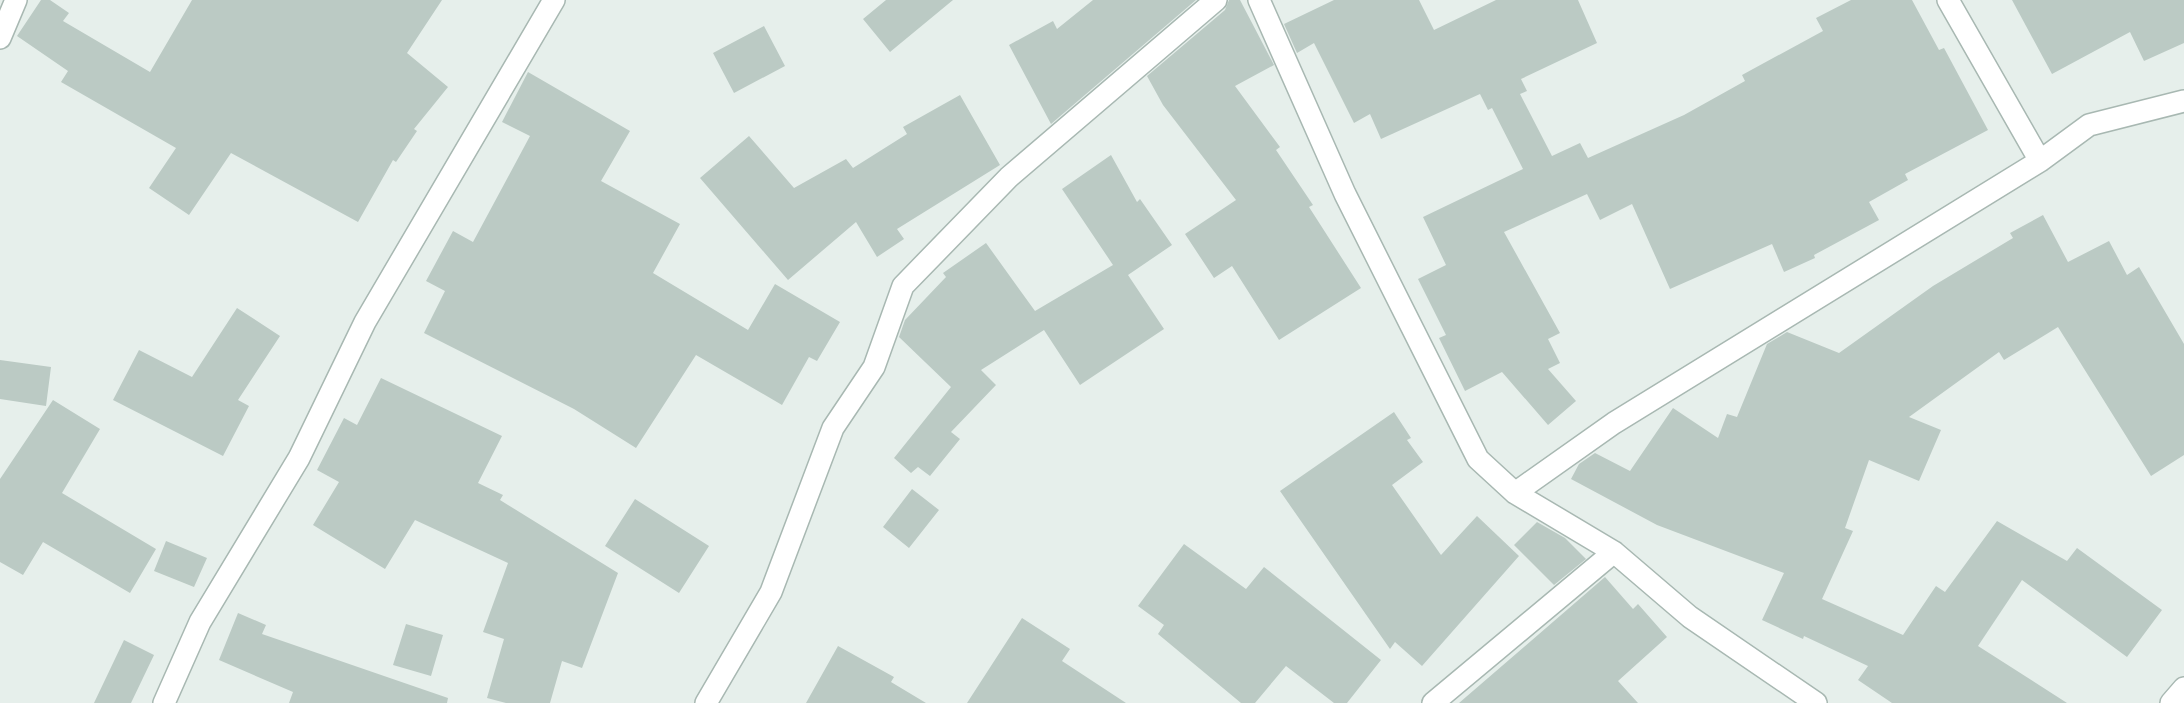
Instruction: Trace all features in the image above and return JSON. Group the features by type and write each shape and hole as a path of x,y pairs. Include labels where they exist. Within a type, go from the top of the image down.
{"street":[{"path":"0,38 16,0"},
{"path":"164,703 200,622 299,458 365,322 554,0"},
{"path":"706,703 771,592 833,428 874,367 903,286 1009,177 1216,0"},
{"path":"1259,0 1345,194 1478,459 1515,493 1614,552 1690,617 1816,703"},
{"path":"1948,0 2040,161"},
{"path":"1515,493 1614,423 2040,161 2089,125 2184,101"},
{"path":"1433,703 1614,552"},
{"path":"2171,703 2184,688"}],"building":[{"path":"41,0 50,0 69,13 63,21 150,72 192,0 442,0 407,53 448,87 414,129 417,131 396,162 393,160 358,222 231,153 189,215 149,188 176,148 61,82 68,71 17,36"},
{"path":"886,0 953,0 890,52 863,19"},
{"path":"1093,0 1196,0 1051,124 1009,45 1053,21 1057,29"},
{"path":"1229,0 1240,0 1274,65 1235,86 1280,147 1276,150 1313,205 1309,207 1361,288 1279,340 1232,266 1214,278 1185,234 1236,200 1163,105 1147,76 1225,10"},
{"path":"1334,0 1419,0 1434,30 1496,0 1578,0 1597,43 1521,79 1527,91 1520,94 1552,156 1580,143 1588,158 1684,115 1745,81 1742,75 1823,31 1816,18 1851,0 1912,0 1939,50 1944,48 1988,130 1905,174 1908,180 1869,202 1879,220 1814,255 1815,258 1784,272 1772,244 1670,289 1632,204 1600,220 1587,194 1504,232 1560,333 1548,339 1560,363 1548,369 1576,401 1548,425 1502,372 1465,391 1439,338 1446,335 1418,279 1446,265 1423,217 1523,169 1492,108 1488,110 1480,94 1381,139 1370,114 1354,123 1314,43 1297,53 1284,24"},
{"path":"2012,0 2184,0 2184,43 2144,61 2130,32 2052,74"},
{"path":"764,26 785,66 734,93 713,53"},
{"path":"528,72 630,131 601,181 680,224 653,273 748,330 775,284 840,322 817,361 809,357 782,405 696,355 636,448 574,409 424,333 445,291 426,281 453,231 473,242 530,136 502,122"},
{"path":"960,95 1000,165 897,229 904,239 877,257 856,222 788,280 700,178 749,136 794,188 846,159 853,168 907,134 903,127"},
{"path":"1111,155 1137,202 1140,199 1172,245 1128,275 1164,329 1080,385 1044,330 981,370 996,385 951,432 960,439 930,476 918,467 911,473 894,458 951,387 899,337 905,320 946,277 943,273 986,243 1035,311 1113,265 1062,189"},
{"path":"2043,215 2068,262 2109,241 2127,275 2139,267 2184,344 2184,455 2151,476 2058,327 2004,360 1999,352 1909,417 1941,430 1919,481 1869,460 1845,528 1853,531 1822,599 1903,635 1936,586 1945,592 1997,521 2067,561 2077,548 2162,610 2127,657 2022,580 1978,646 2067,703 1892,703 1858,680 1868,666 1762,620 1784,573 1657,525 1571,479 1579,464 1595,453 1630,471 1673,408 1718,438 1727,414 1737,417 1767,344 1787,332 1839,353 1933,286 2013,238 2010,233"},
{"path":"237,308 280,336 238,400 249,406 223,456 113,400 139,350 192,377"},
{"path":"0,360 51,367 46,406 0,399"},
{"path":"381,378 502,436 478,483 503,495 500,500 618,573 582,668 562,661 550,703 506,703 487,698 504,639 483,632 508,563 415,520 385,569 313,525 339,482 317,470 344,418 357,425"},
{"path":"53,400 100,429 62,493 156,549 130,593 43,542 23,575 0,562 0,479"},
{"path":"1394,412 1411,438 1407,440 1423,462 1392,485 1441,555 1477,516 1519,556 1422,666 1395,642 1390,649 1280,491"},
{"path":"912,489 939,510 909,548 883,527"},
{"path":"635,499 709,546 679,593 605,546"},
{"path":"1537,522 1565,538 1586,559 1554,585 1514,545"},
{"path":"166,541 207,558 194,587 154,571"},
{"path":"1184,544 1246,589 1264,567 1381,660 1347,703 1334,703 1286,666 1255,703 1241,703 1158,634 1164,625 1138,606"},
{"path":"1605,577 1633,609 1638,604 1667,637 1618,681 1638,703 1459,703"},
{"path":"238,613 266,625 262,634 448,698 447,703 289,703 293,692 219,660"},
{"path":"1022,618 1070,649 1062,661 1126,703 967,703"},
{"path":"406,624 443,635 431,676 393,665"},
{"path":"124,640 154,655 131,703 94,703"},
{"path":"838,646 894,677 891,682 926,703 806,703"}]}
